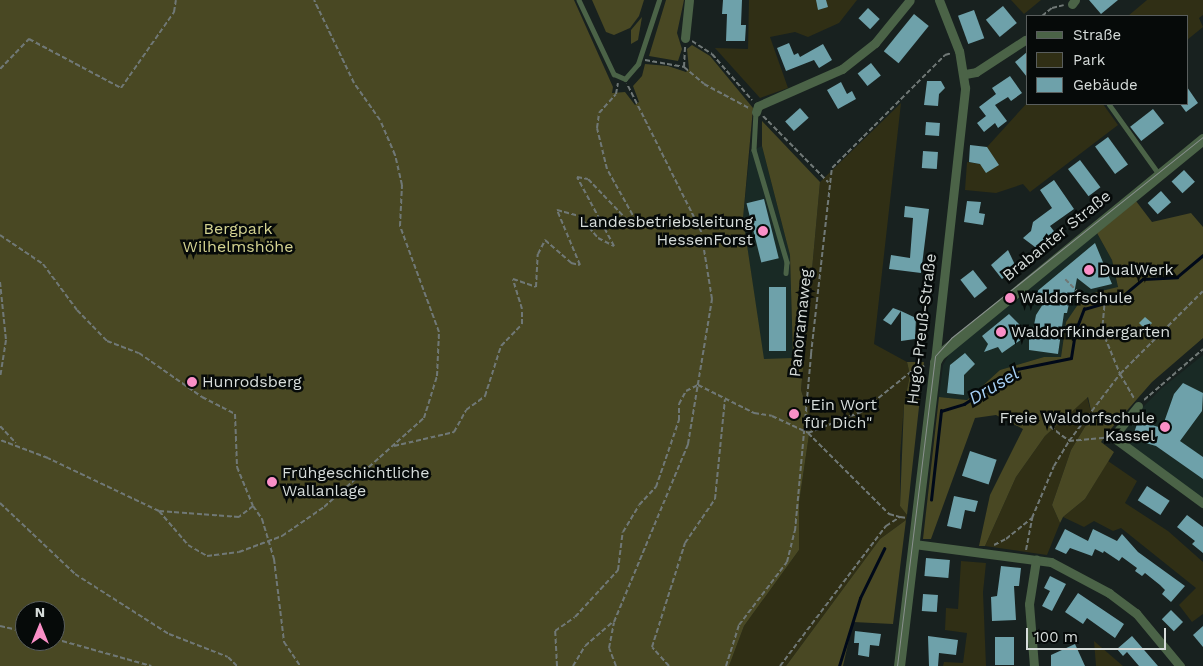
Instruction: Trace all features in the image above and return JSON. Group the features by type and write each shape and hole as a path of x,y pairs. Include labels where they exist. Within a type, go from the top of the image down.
{"street":[{"path":"685,38 689,0"},
{"path":"755,106 842,69 876,43 910,0"},
{"name":"Hugo-Preuß-Straße","path":"899,666 935,362 965,74 959,51 939,0"},
{"path":"965,74 976,72 1025,40"},
{"name":"Brabanter Straße","path":"935,362 949,344 1203,139"},
{"path":"1138,406 1112,437 1203,503"},
{"path":"914,544 1025,557 1066,569 1109,593 1136,614 1180,666"},
{"path":"1034,666 1029,604 1036,560"}],"lane":[{"path":"579,0 614,74 622,79 635,70 659,0"},
{"path":"1110,105 1159,174"},
{"name":"Panoramaweg","path":"755,106 754,150 787,262 786,273"}],"path":[{"path":"0,69 28,40 121,88 174,12 176,0"},
{"path":"159,511 188,545 207,556 224,556 268,542 324,506 424,418 437,376 439,332 400,226 402,185 395,154 380,120 354,83 314,0"},
{"path":"1043,15 1052,8 1074,2"},
{"path":"684,67 685,38 712,54 761,114 828,182"},
{"name":"Panoramaweg","path":"726,666 740,625 787,562 796,531 803,430 828,182 832,168 945,55 959,51"},
{"path":"640,59 684,67 697,80 755,106"},
{"path":"394,446 454,432 466,410 485,396 501,346 522,324 522,309 513,279 536,287 538,254 545,240 571,263 580,265 557,210 579,216 598,238 614,246 577,177 588,179 630,223 640,228 607,169 597,128 599,113 616,94 622,79"},
{"path":"616,666 609,648 614,622 688,444 712,299 701,231 622,79"},
{"path":"0,235 43,264 77,310 107,341 139,353 202,397 235,414 237,467 253,506 262,519 274,559 284,642 300,666"},
{"path":"1065,279 1087,301 1096,294 1105,298 1106,314 1102,330 1120,374 1138,406 1203,349"},
{"path":"0,282 6,340 0,377"},
{"path":"1025,557 1032,518 1054,466 1069,440 1120,374 1203,291"},
{"path":"808,433 861,412 913,370 935,362"},
{"path":"698,385 725,399 808,433 889,514 916,519"},
{"path":"557,666 555,631 574,617 618,570 623,532 639,505 656,487 679,420 679,404 686,391 698,385"},
{"path":"669,666 652,647 685,543 715,499 725,399"},
{"path":"1044,422 1069,440 1112,437"},
{"path":"0,426 18,445"},
{"path":"0,440 18,445 159,511 239,517 253,506"},
{"path":"0,503 75,574 169,634 228,658 238,666"},
{"path":"780,666 866,549 886,526 900,517"},
{"path":"978,551 1006,539 1032,518"},
{"path":"573,666 585,646 614,622"},
{"path":"0,626 15,630"},
{"path":"65,642 151,666"}],"shaded area":[{"path":"762,146 790,255 793,359 763,359 743,218 750,151"},
{"path":"1097,233 1112,260 1118,288 1089,294 1066,322 1061,357 1044,357 1000,370 967,400 939,397 943,365 951,351"},
{"name":"Freie Waldorfschule Kassel","path":"1203,355 1203,498 1120,438 1135,415 1162,388"}],"green space":[{"name":"Bergpark Wilhelmshöhe","path":"0,0 574,0 613,87 612,93 625,92 635,105 639,102 633,86 642,76 645,64 668,66 686,72 689,69 687,49 692,45 710,56 753,108 743,218 764,359 793,358 790,255 762,146 762,121 820,182 801,390 811,421 799,503 799,550 744,626 729,666 0,666"},
{"path":"592,0 644,0 639,16 630,28 614,35 606,32"},
{"path":"666,0 684,0 677,33 682,49 678,61 649,56"},
{"path":"749,0 857,0 839,23 808,37 795,32 770,37 788,88 760,98 715,48 748,49"},
{"path":"1011,0 1041,0 1024,14"},
{"path":"1147,0 1203,0 1203,15 1199,18 1203,27 1188,39 1188,15 1129,15"},
{"path":"642,17 638,40 631,44 631,30"},
{"path":"901,103 874,344 907,362 910,375 904,404 900,456 900,506 907,515 906,520 880,539 786,666 729,666 744,626 799,550 799,503 811,421 801,390 820,182"},
{"path":"1026,104 1104,105 1118,125 1030,192 1023,184 996,193 965,190 967,162 980,164 987,147"},
{"path":"1136,201 1152,222 1191,213 1203,227 1203,338 1152,382 1109,431 1101,442 1114,452 1085,499 1063,517 1060,523 1052,505 1071,450 1092,415 1088,397 1045,436 1016,477 985,546 979,546 990,495 1023,429 996,415 975,418 931,539 923,539 939,397 967,400 1000,370 1044,357 1061,357 1066,322 1079,303 1089,294 1118,287 1112,260 1097,233"},
{"path":"907,362 924,362 907,515 900,506 904,404 910,375"},
{"path":"1087,397 1092,415 1071,450 1052,505 1060,523 1047,555 985,546 1016,477 1045,436"},
{"path":"1108,461 1137,481 1125,503 1168,531 1203,562 1203,614 1192,622 1179,605 1196,588 1121,528 1113,531 1094,521 1084,527 1063,517 1085,499"},
{"path":"906,520 893,624 853,622 843,666 786,666 880,539"},
{"path":"961,561 986,563 983,592 986,666 943,666 944,662 963,663 967,633 945,630 946,608 958,609"},
{"path":"1094,641 1123,666 1096,666"}],"building":[{"path":"723,0 742,0 741,25 746,25 745,41 726,41 727,14 722,14"},
{"path":"816,0 826,0 828,7 818,10"},
{"path":"1089,0 1118,0 1101,14"},
{"path":"1003,6 1017,23 1000,37 986,20"},
{"path":"868,8 880,19 870,29 858,18"},
{"path":"974,10 984,38 968,44 958,16"},
{"path":"914,14 929,26 899,63 884,51"},
{"path":"789,43 794,55 798,53 800,57 823,44 832,60 819,68 814,60 786,71 777,48"},
{"path":"1026,53 1026,76 1015,62"},
{"path":"871,63 881,76 867,86 858,73"},
{"path":"1010,76 1022,93 1011,101 1008,97 995,105 1007,121 998,128 995,123 984,132 977,123 986,116 979,107 996,94 992,88"},
{"path":"927,81 941,81 945,88 939,94 938,106 924,105"},
{"path":"841,82 847,94 852,91 856,99 838,109 827,90"},
{"path":"1188,88 1198,103 1186,112 1181,105 1188,105"},
{"path":"800,108 809,118 794,131 785,121"},
{"path":"1153,109 1164,123 1141,141 1130,127"},
{"path":"926,122 940,123 939,136 925,135"},
{"path":"1108,137 1128,165 1115,174 1095,146"},
{"path":"970,145 987,147 999,165 986,173 980,164 969,162"},
{"path":"923,151 938,152 937,169 922,168"},
{"path":"1080,160 1100,187 1088,196 1068,169"},
{"path":"1184,170 1195,182 1182,193 1172,182"},
{"path":"1054,180 1074,209 1050,226 1057,235 1039,250 1023,238 1031,231 1033,222 1052,208 1040,190"},
{"path":"1161,191 1171,202 1158,214 1148,203"},
{"path":"764,199 779,258 761,263 747,203"},
{"path":"967,201 981,202 979,213 985,214 983,225 964,222"},
{"path":"905,206 929,209 921,273 889,269 891,255 910,258 913,218 904,217"},
{"path":"1095,243 1112,284 1091,289 1077,278 1073,299 1070,299 1067,313 1064,313 1058,354 1029,350 1029,334 1002,353 998,347 984,352 988,344 982,336 1009,314 1021,326 1033,330 1036,315 1043,304 1035,293"},
{"path":"1008,250 1016,267 1002,279 991,265"},
{"path":"973,270 987,288 975,298 960,280"},
{"path":"769,287 786,287 786,351 769,351"},
{"path":"893,308 901,311 891,325 883,320"},
{"path":"901,311 916,318 915,339 901,341"},
{"path":"1145,317 1152,323 1146,330 1139,323"},
{"path":"965,353 975,364 964,375 964,395 947,393 950,365"},
{"path":"1183,383 1203,393 1202,411 1180,441 1203,457 1203,479 1156,446 1132,439 1138,421 1162,428 1174,394"},
{"path":"970,451 997,460 989,484 962,476"},
{"path":"1147,486 1170,501 1160,515 1138,500"},
{"path":"954,496 978,501 975,512 965,510 961,529 947,526"},
{"path":"1187,515 1203,527 1203,553 1192,544 1195,541 1177,527"},
{"path":"1065,529 1088,541 1093,529 1117,541 1122,534 1138,552 1185,586 1171,602 1162,594 1165,590 1160,585 1145,573 1142,576 1135,571 1137,568 1122,557 1119,561 1104,551 1103,553 1095,549 1092,556 1070,548 1066,554 1055,549"},
{"path":"926,558 950,560 948,578 924,576"},
{"path":"1001,566 1021,568 1019,586 1014,586 1016,620 992,621 991,597 997,596"},
{"path":"1050,576 1066,584 1052,611 1042,606 1050,591 1044,588"},
{"path":"1078,593 1124,624 1115,638 1087,618 1083,624 1065,612"},
{"path":"923,594 938,595 937,612 922,611"},
{"path":"1171,610 1183,622 1174,631 1162,619"},
{"path":"1203,626 1203,647 1193,635"},
{"path":"855,631 881,634 879,646 870,645 869,657 858,655 859,643 854,643"},
{"path":"928,636 958,640 956,655 939,653 938,666 929,666"},
{"path":"1132,636 1158,666 1139,666 1127,652 1123,656 1117,649"},
{"path":"995,637 1014,637 1014,665 995,665"},
{"path":"1075,644 1085,666 1051,666 1051,655"}],"waterway":[{"name":"Drusel","path":"931,500 941,411 964,404 1017,369 1071,358 1075,332 1084,309 1119,299 1143,279 1177,277 1203,255"},
{"name":"Drusel","path":"839,666 860,598 884,549"}],"tram line":[{"path":"897,666 935,356 951,338 1203,137"}],"place":[{"name":"Landesbetriebsleitung HessenForst","path":"763,231"},
{"name":"DualWerk","path":"1089,270"},
{"name":"Waldorfschule","path":"1010,298"},
{"name":"Waldorfkindergarten","path":"1001,332"},
{"name":"Hunrodsberg","path":"192,382"},
{"name":"\"Ein Wort für Dich\"","path":"794,414"},
{"name":"Freie Waldorfschule Kassel","path":"1165,427"},
{"name":"Frühgeschichtliche Wallanlage","path":"272,482"}]}
